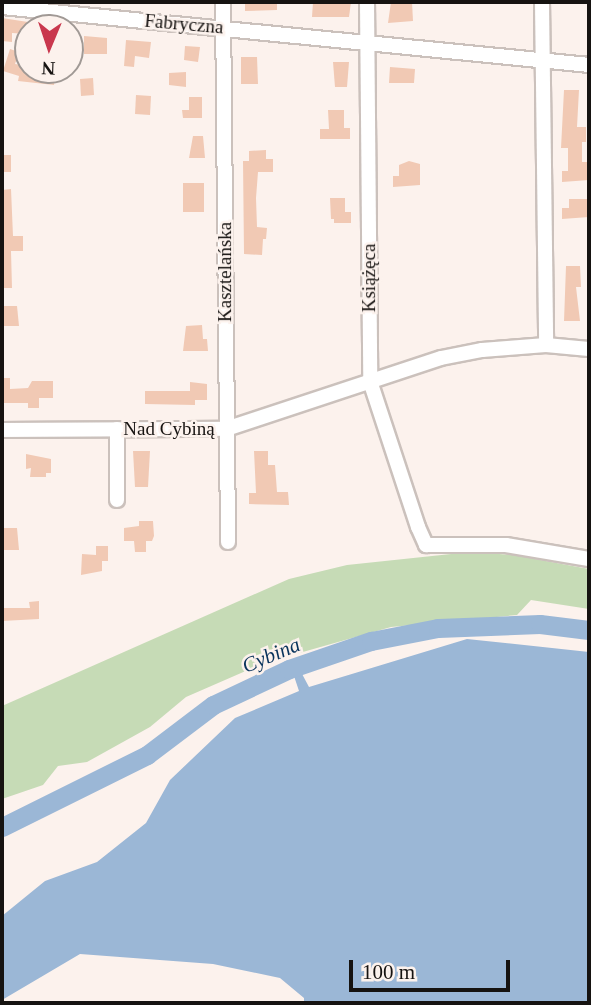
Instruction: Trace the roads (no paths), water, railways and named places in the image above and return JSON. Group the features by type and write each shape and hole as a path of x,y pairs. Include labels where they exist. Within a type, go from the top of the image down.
{"street":[{"name":"Kasztelańska","path":"223,2 228,542"},
{"name":"Książęca","path":"367,2 370,382 426,545 506,545 589,559"},
{"path":"542,2 546,345"},
{"name":"Fabryczna","path":"2,7 589,65"},
{"name":"Nad Cybiną","path":"2,430 226,429 442,358 546,345 589,349"},
{"path":"117,429 117,500"}],"water":[{"path":"467,639 589,652 589,1003 304,1003 304,998 280,978 213,964 80,954 2,1000 2,916 45,881 97,862 146,823 170,780 235,718 299,691 294,676 301,672 309,687"}],"waterway":[{"name":"Cybina","path":"2,827 147,755 213,705 289,669 371,641 438,628 540,624 589,630"}]}
